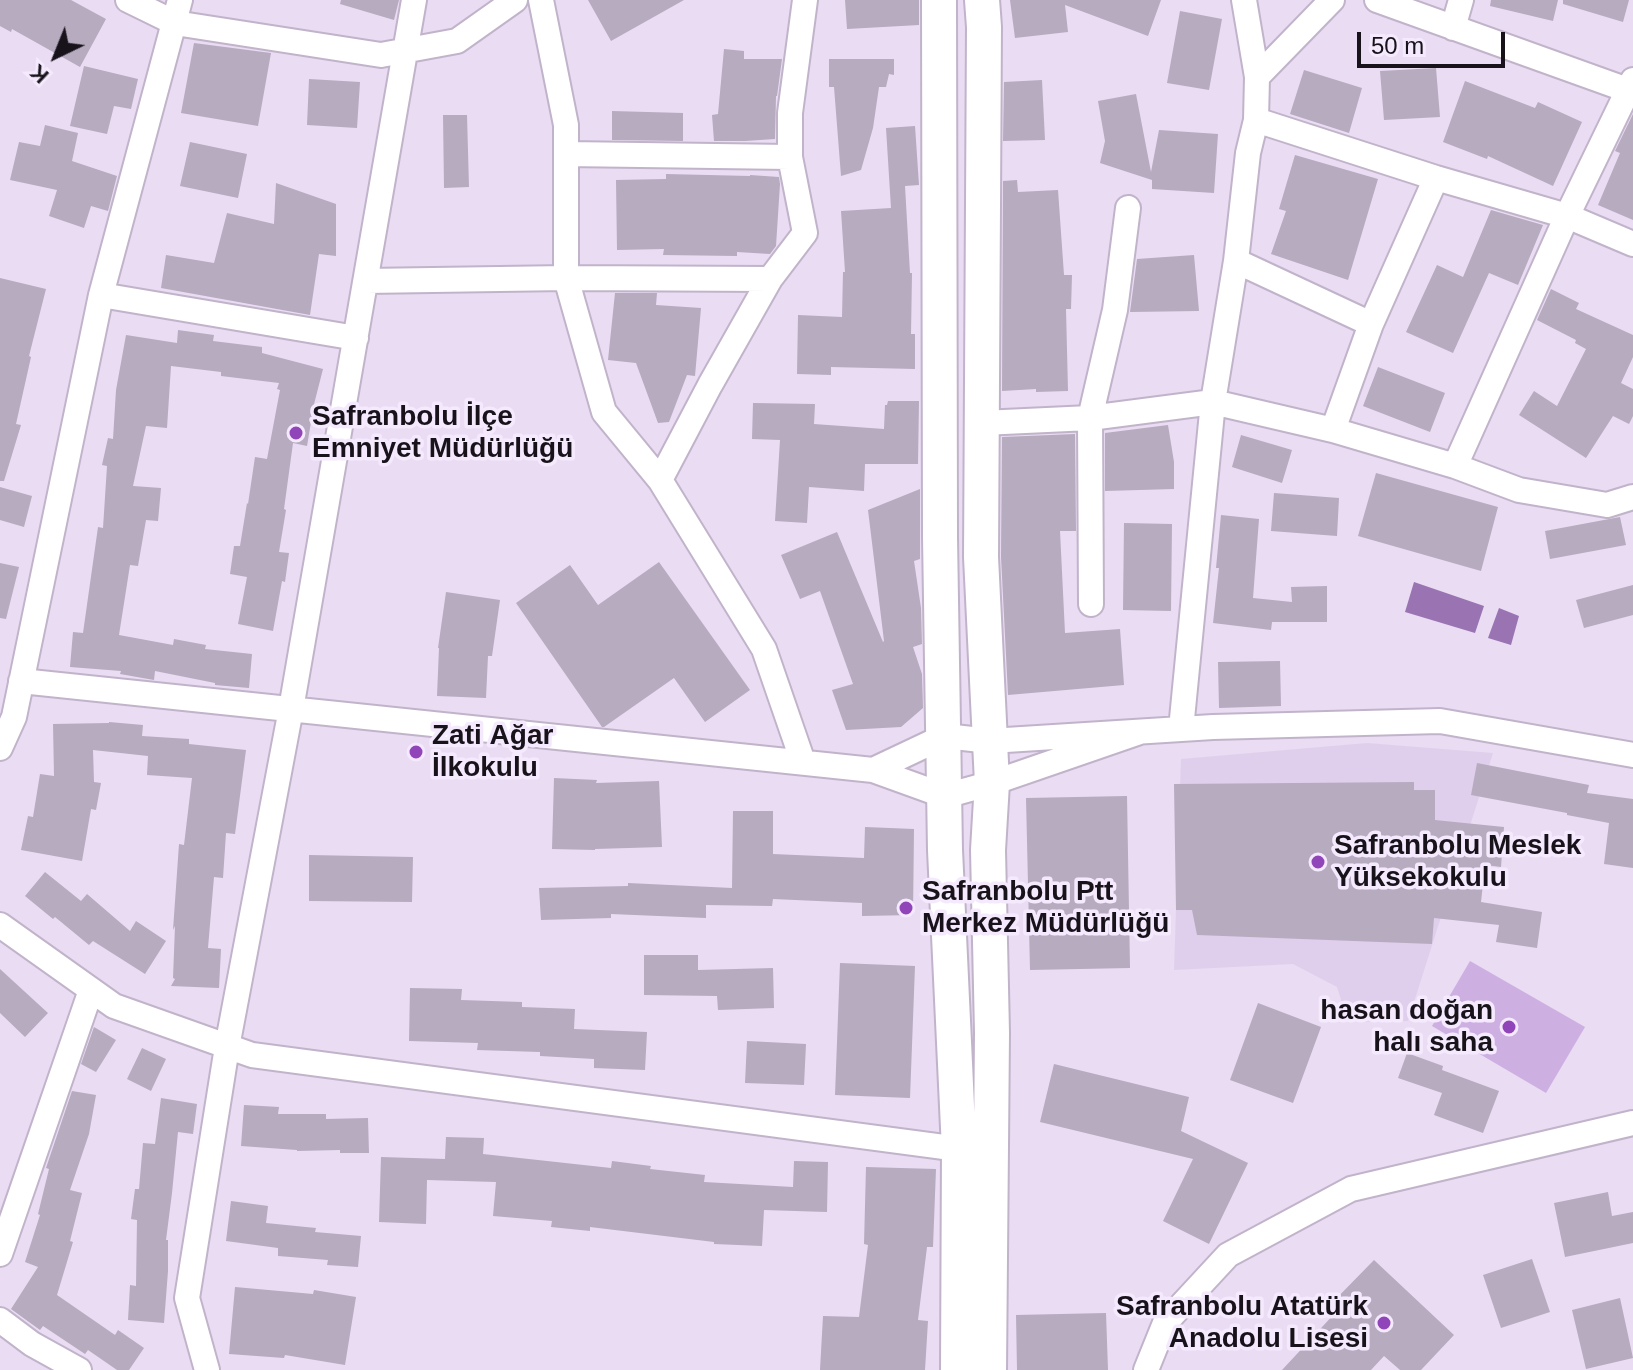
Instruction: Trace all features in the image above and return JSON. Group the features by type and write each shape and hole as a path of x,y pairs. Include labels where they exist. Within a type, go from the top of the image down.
{"street":[{"path":"128,0 381,55 457,41 515,0"},
{"path":"207,1370 187,1298 227,1047 291,709 414,0"},
{"path":"541,0 566,125 566,278 604,412 660,480 764,649 803,762"},
{"path":"660,480 770,279 805,233 790,157 790,113 805,0"},
{"path":"939,0 940,537 945,850 959,1149 958,1370"},
{"path":"982,0 981,557 992,783 988,850 992,1033 989,1370"},
{"path":"1181,729 1213,402 1236,261 1248,153 1256,120 1257,77 1244,0"},
{"path":"1257,77 1332,0"},
{"path":"1377,0 1631,87 1567,216 1455,466"},
{"path":"1453,28 1461,0"},
{"path":"0,748 14,717 101,295 178,12"},
{"path":"1256,120 1567,216 1633,244"},
{"path":"566,154 790,157"},
{"path":"1333,430 1371,324 1436,178"},
{"path":"1091,604 1090,418 1115,310 1128,208"},
{"path":"1236,261 1371,324"},
{"path":"366,281 770,279"},
{"path":"101,295 356,338"},
{"path":"982,423 1090,418 1213,402 1333,430 1455,466 1519,490 1607,505 1633,497"},
{"path":"21,681 873,770 945,796 1140,732"},
{"path":"873,770 945,736 990,741 1181,729 1440,721 1633,755"},
{"path":"0,925 114,1006 252,1055 959,1149"},
{"path":"0,1254 91,990"},
{"path":"1146,1370 1165,1323 1228,1255 1351,1189 1633,1123"},
{"path":"0,1320 32,1344 79,1370"}],"shaded area":[{"path":"1414,582 1484,606 1475,633 1405,612"},
{"path":"1499,608 1519,616 1511,645 1488,638"},
{"name":"Safranbolu Meslek Yüksekokulu","path":"1367,743 1493,753 1408,1021 1348,1022 1337,987 1293,964 1174,970 1181,759"},
{"name":"hasan doğan halı saha","path":"1470,961 1585,1027 1546,1093 1432,1026"}],"building":[{"path":"0,0 71,0 106,19 80,67 12,29 11,32 0,26"},
{"path":"341,0 399,0 394,20 340,4"},
{"path":"588,0 684,0 611,41"},
{"path":"845,0 919,0 919,25 847,29"},
{"path":"1010,0 1161,0 1148,36 1065,5 1068,32 1015,38"},
{"path":"1491,0 1558,0 1553,21 1490,6"},
{"path":"1563,0 1629,0 1623,22 1563,4"},
{"path":"1180,11 1222,19 1209,90 1167,83"},
{"path":"194,43 271,53 258,126 181,113"},
{"path":"724,49 744,51 744,59 782,59 776,96 775,139 714,141 712,115 718,114"},
{"path":"829,59 894,59 894,75 889,74 886,87 879,87 873,128 861,170 841,176 834,87 829,87"},
{"path":"84,66 138,79 131,109 114,106 107,134 70,126"},
{"path":"1436,68 1440,117 1384,120 1380,71"},
{"path":"1304,70 1362,88 1349,133 1290,114"},
{"path":"309,79 360,82 357,128 307,125"},
{"path":"1042,80 1045,140 1003,141 1004,82"},
{"path":"1465,81 1535,108 1538,102 1582,122 1553,186 1488,156 1487,159 1443,142"},
{"path":"1136,94 1151,172 1159,130 1218,134 1214,193 1152,189 1152,180 1100,163 1105,141 1098,101"},
{"path":"612,111 683,113 683,141 612,140"},
{"path":"1633,114 1633,220 1598,205 1620,153 1615,151"},
{"path":"443,115 467,115 469,187 444,188"},
{"path":"45,125 78,133 72,161 117,176 108,211 91,206 84,228 49,216 57,190 10,180 19,142 40,146"},
{"path":"915,126 919,185 905,186 915,369 831,367 831,375 797,374 798,315 842,317 845,272 841,211 891,208 886,128"},
{"path":"190,142 247,154 238,198 180,186"},
{"path":"1295,155 1378,179 1348,280 1271,254 1286,211 1279,209"},
{"path":"666,174 779,177 776,246 770,254 737,252 737,256 663,255 664,249 617,250 616,180 666,179"},
{"path":"1017,180 1018,192 1058,190 1064,275 1072,275 1071,309 1066,309 1068,391 1002,391 1003,181"},
{"path":"276,183 336,204 336,256 319,254 310,315 161,288 166,255 214,263 227,213 274,224"},
{"path":"1491,210 1543,225 1518,285 1489,273 1453,353 1406,332 1437,265 1463,277"},
{"path":"1194,255 1199,311 1130,312 1137,259"},
{"path":"0,278 46,289 16,424 21,425 4,481 0,481"},
{"path":"1551,289 1579,303 1576,309 1633,335 1633,357 1621,383 1633,389 1633,416 1629,424 1613,416 1586,458 1519,415 1534,391 1557,406 1586,349 1575,343 1576,340 1537,320"},
{"path":"615,293 657,293 656,305 701,308 695,376 687,375 669,422 658,423 636,363 608,360"},
{"path":"178,330 214,335 213,341 262,347 262,353 323,369 307,446 293,443 279,552 289,553 273,631 238,624 247,577 230,574 234,546 240,546 255,457 267,459 279,383 171,366 167,428 146,426 133,486 161,488 158,521 146,520 138,566 130,565 119,635 173,645 174,639 206,645 205,649 252,654 249,688 215,685 155,671 154,680 120,674 121,671 70,667 73,632 83,633 98,527 103,528 107,466 102,465 108,438 113,439 116,390 126,335 177,343"},
{"path":"1378,367 1445,393 1430,432 1363,406"},
{"path":"888,401 919,401 918,464 865,464 864,491 809,487 807,523 775,521 780,440 752,439 753,403 815,404 814,424 884,429 885,405"},
{"path":"1168,425 1174,462 1174,489 1105,491 1105,433"},
{"path":"1075,434 1076,531 1060,531 1065,633 1120,629 1124,685 1008,695 1001,557 1002,437"},
{"path":"1241,435 1292,450 1282,483 1232,467"},
{"path":"1376,473 1498,507 1481,571 1358,536"},
{"path":"0,487 32,496 24,527 0,520"},
{"path":"920,489 920,559 914,561 921,608 922,644 913,647 922,674 923,708 901,727 846,730 832,690 853,684 820,591 800,599 781,555 837,532 883,642 868,510"},
{"path":"1274,493 1339,498 1337,536 1271,531"},
{"path":"1221,515 1259,519 1253,598 1292,602 1291,587 1327,586 1327,622 1272,622 1271,630 1213,623"},
{"path":"1620,517 1626,545 1550,559 1545,531"},
{"path":"1124,523 1172,524 1171,611 1123,610"},
{"path":"659,562 750,690 705,722 674,678 602,727 516,603 570,565 598,605"},
{"path":"0,563 19,567 6,619 0,618"},
{"path":"1633,585 1633,615 1584,628 1576,600"},
{"path":"446,592 500,600 492,656 488,656 486,698 437,696 438,648"},
{"path":"1280,661 1281,706 1219,708 1218,662"},
{"path":"109,722 143,725 142,736 189,739 189,744 246,750 235,834 226,833 223,878 214,877 208,948 221,949 219,988 171,986 175,979 175,926 173,930 179,844 184,845 192,778 147,775 148,756 93,750 94,782 101,783 96,810 91,809 82,861 21,850 28,816 33,817 40,774 54,776 53,724"},
{"path":"1477,763 1589,785 1587,793 1633,799 1633,868 1604,864 1609,823 1471,795"},
{"path":"554,778 597,780 596,783 659,781 662,847 552,849"},
{"name":"Safranbolu Meslek Yüksekokulu","path":"1414,782 1414,790 1435,790 1435,820 1504,827 1501,867 1485,865 1481,902 1542,912 1537,948 1496,942 1499,925 1434,918 1432,944 1197,935 1192,910 1176,910 1174,784"},
{"path":"1127,796 1130,968 1030,970 1026,798"},
{"path":"733,811 773,811 773,854 864,858 865,827 914,829 913,915 862,916 862,903 773,899 772,906 706,905 706,918 611,914 611,918 541,920 539,888 628,886 628,883 732,888"},
{"path":"309,855 413,857 412,902 309,901"},
{"path":"45,872 81,901 87,894 130,931 136,921 166,941 145,974 93,941 89,945 25,896"},
{"path":"644,955 698,955 698,970 773,968 774,1008 718,1010 717,996 644,995"},
{"path":"840,963 915,966 910,1098 835,1095"},
{"path":"0,969 48,1013 25,1037 0,1013"},
{"path":"410,988 462,989 461,1000 522,1002 522,1007 575,1009 574,1029 647,1032 645,1070 594,1068 594,1059 540,1056 540,1052 477,1050 478,1043 409,1041"},
{"path":"1258,1003 1321,1027 1293,1103 1230,1080"},
{"path":"94,1027 116,1040 96,1072 81,1064"},
{"path":"747,1041 806,1044 804,1085 745,1083"},
{"path":"142,1048 166,1059 151,1091 127,1079"},
{"path":"1407,1053 1499,1091 1483,1133 1434,1115 1442,1093 1398,1078"},
{"path":"1054,1064 1189,1097 1181,1131 1248,1163 1209,1244 1163,1221 1193,1159 1040,1122"},
{"path":"72,1091 96,1095 89,1134 70,1190 82,1193 70,1241 73,1242 57,1295 115,1335 118,1330 144,1348 129,1370 117,1370 88,1350 85,1354 43,1326 40,1330 11,1309 38,1267 25,1262 40,1215 49,1169 46,1168"},
{"path":"161,1098 197,1104 193,1134 178,1132 166,1240 168,1271 164,1323 128,1320 130,1285 136,1286 137,1220 131,1219 135,1189 139,1189 143,1143 155,1144"},
{"path":"244,1105 279,1107 278,1114 326,1114 326,1119 368,1118 369,1153 241,1146"},
{"path":"446,1137 484,1138 483,1154 611,1168 612,1161 705,1175 704,1182 793,1187 794,1161 828,1162 827,1212 764,1210 762,1246 714,1244 590,1227 590,1231 551,1227 552,1221 493,1216 496,1182 427,1180 426,1224 379,1222 381,1157 445,1159"},
{"path":"866,1167 936,1169 933,1247 927,1247 918,1320 928,1321 925,1370 820,1370 823,1316 859,1317 868,1245 864,1244"},
{"path":"1608,1192 1612,1216 1633,1212 1633,1243 1565,1257 1554,1203"},
{"path":"231,1201 268,1206 266,1223 361,1236 358,1267 327,1265 328,1260 278,1256 278,1248 226,1241"},
{"path":"1532,1259 1550,1312 1501,1328 1483,1275"},
{"name":"Safranbolu Atatürk Anadolu Lisesi","path":"1374,1260 1454,1335 1421,1370 1400,1370 1384,1356 1371,1370 1282,1370 1336,1312 1330,1305"},
{"path":"235,1287 313,1294 314,1290 356,1297 345,1365 285,1355 284,1358 229,1354"},
{"path":"1620,1298 1633,1358 1586,1369 1572,1310"},
{"path":"1106,1313 1108,1370 1017,1370 1016,1315"}],"place":[{"name":"Safranbolu İlçe Emniyet Müdürlüğü","path":"296,433"},
{"name":"Zati Ağar İlkokulu","path":"416,752"},
{"name":"Safranbolu Meslek Yüksekokulu","path":"1318,862"},
{"name":"Safranbolu Ptt Merkez Müdürlüğü","path":"906,908"},
{"name":"hasan doğan halı saha","path":"1509,1027"},
{"name":"Safranbolu Atatürk Anadolu Lisesi","path":"1384,1323"}]}
